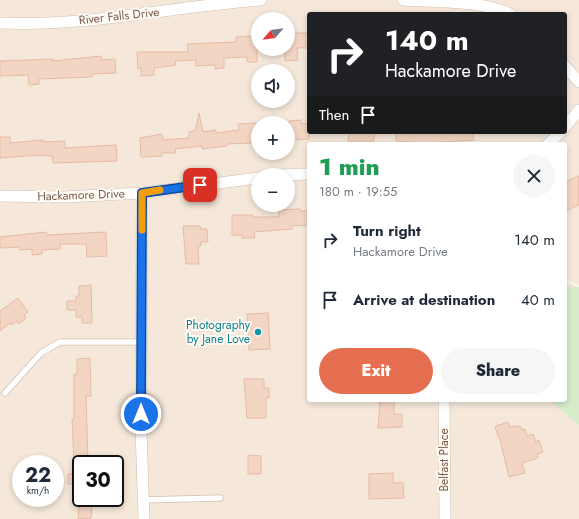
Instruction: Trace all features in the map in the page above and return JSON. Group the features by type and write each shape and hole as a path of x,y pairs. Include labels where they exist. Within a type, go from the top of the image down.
{"street":[{"name":"River Falls Drive","path":"0,23 103,20 224,3 261,0"},
{"path":"403,0 476,4 507,12"},
{"path":"567,68 579,82"},
{"path":"567,125 579,110"},
{"path":"550,142 559,134"},
{"path":"295,174 307,174"},
{"name":"Hackamore Drive","path":"0,196 64,197 142,193 251,179"},
{"path":"142,193 141,429 144,519"},
{"name":"Belfast Place","path":"444,402 445,519"}],"lane":[{"path":"5,393 42,353 60,342 141,342"},
{"path":"143,500 220,498"}],"shaded area":[{"path":"0,0 579,0 579,285 567,279 567,142 307,142 307,402 567,402 567,282 579,288 579,519 0,519"}],"green space":[{"path":"567,287 579,287 579,425 551,402 567,402"}],"building":[{"path":"295,33 307,33 307,48 297,48 298,60 285,61 285,56 295,56"},
{"path":"251,36 251,56 257,56 257,62 247,62 247,57 224,58 224,68 215,69 215,65 196,66 196,60 175,61 176,65 154,68 154,75 141,76 141,68 138,69 137,52 188,52 187,44 236,42 236,37"},
{"path":"101,56 101,60 115,59 116,73 92,74 92,77 39,79 39,84 29,85 28,75 0,76 0,61 53,59 53,61"},
{"path":"199,113 203,132 216,130 216,133 239,130 238,124 251,123 251,143 227,144 227,146 202,149 202,146 175,149 176,153 162,153 162,156 141,157 140,138 162,134 163,140 189,138 189,132 195,131"},
{"path":"295,120 301,120 301,124 307,123 307,134 309,134 309,139 295,140"},
{"path":"349,134 374,134 374,141 348,141"},
{"path":"396,134 473,134 474,140 443,142 396,141"},
{"path":"0,137 10,137 10,143 43,140 43,142 65,141 65,148 116,145 117,161 53,163 52,156 40,155 0,158"},
{"path":"579,176 579,205 567,210 567,181"},
{"path":"295,209 300,209 300,211 307,211 307,225 292,226 292,229 254,232 255,238 242,238 242,235 232,235 232,215 279,217 279,212 295,212"},
{"path":"183,226 200,226 201,229 207,229 208,242 201,242 201,246 198,246 199,264 186,264"},
{"path":"46,232 47,235 106,232 107,256 87,257 86,244 60,244 60,249 42,250 42,254 32,255 32,249 20,250 20,247 0,248 0,237"},
{"path":"91,285 92,323 82,323 82,317 76,317 76,310 67,310 67,301 76,301 76,296 79,296 79,286"},
{"path":"18,298 28,312 24,315 26,318 19,324 17,321 11,325 10,323 0,331 0,311"},
{"name":"Photography by Jane Love","path":"268,313 270,349 249,350 247,314"},
{"path":"90,358 91,396 86,396 88,455 74,455 72,419 74,419 74,374 77,374 77,359"},
{"path":"244,379 264,379 264,388 269,388 269,398 266,398 266,418 247,418"},
{"path":"380,402 394,402 394,414 402,414 402,427 378,428"},
{"path":"508,422 510,427 520,426 522,430 525,429 527,436 533,434 536,442 539,440 543,452 537,454 538,458 522,463 525,473 509,477 500,440 495,428 496,426"},
{"path":"248,456 261,456 261,474 248,474"},
{"path":"393,473 393,483 403,483 404,498 369,499 369,474"},
{"path":"68,474 72,474 72,484 68,484"},
{"path":"79,507 92,507 91,518 78,519"}],"slow traffic":[{"path":"142,230 142,193 160,190"}],"place":[{"name":"Photography by Jane Love","path":"258,332"}],"route":[{"path":"141,414 142,193 200,185"}]}
